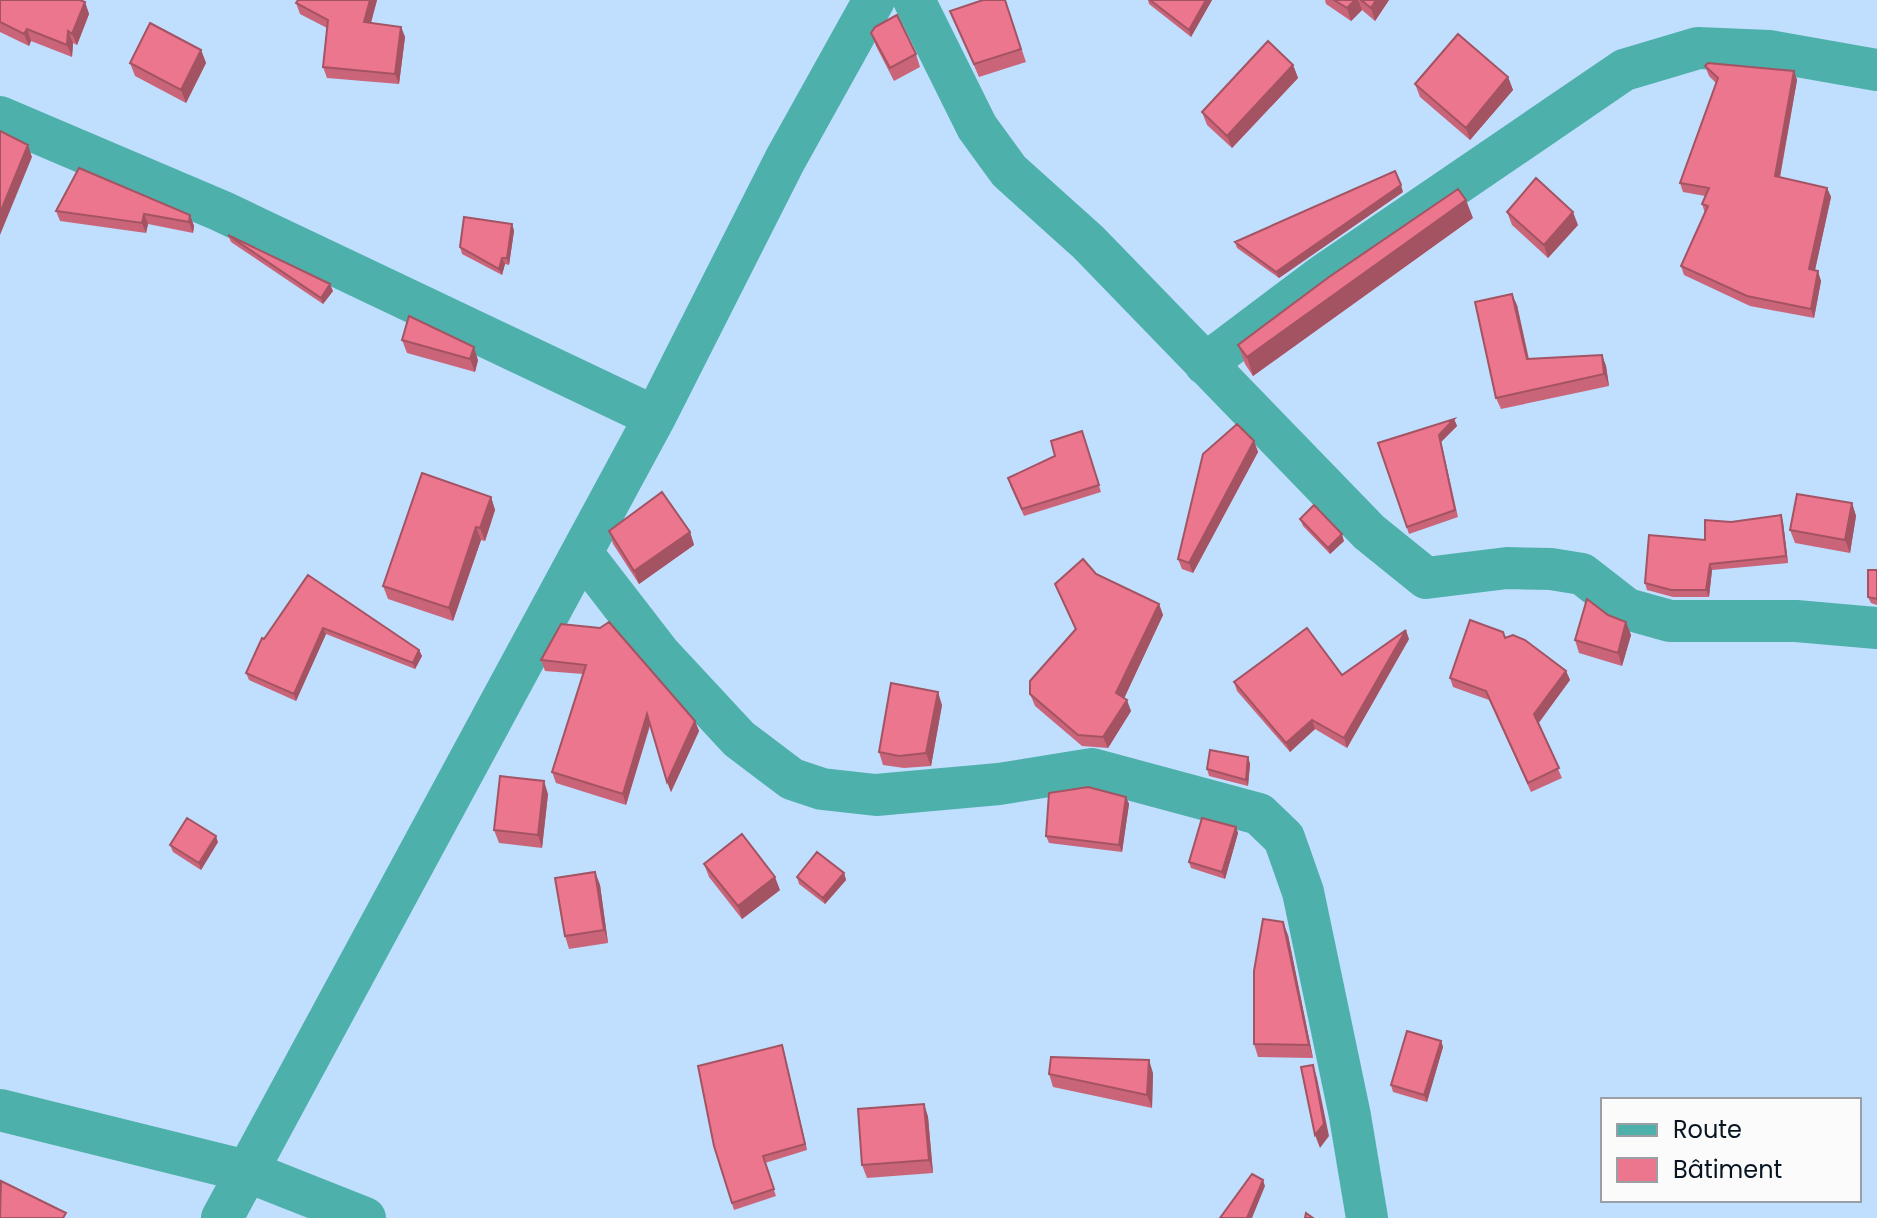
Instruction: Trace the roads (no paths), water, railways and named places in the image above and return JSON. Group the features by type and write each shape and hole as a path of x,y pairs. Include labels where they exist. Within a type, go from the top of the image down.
{"street":[{"path":"222,1218 655,417 785,160 874,0"},
{"path":"914,0 977,127 1009,171 1088,242 1369,532 1426,578 1507,568 1551,569 1582,574 1627,609 1670,621 1796,621 1874,632"},
{"path":"1205,364 1322,276 1624,70 1698,48 1769,51 1877,70"},
{"path":"0,117 221,211 655,417"},
{"path":"582,553 660,654 739,739 792,779 822,789 876,795 999,784 1092,769 1259,814 1284,838 1303,892 1350,1116 1367,1218"},
{"path":"0,1110 246,1171 365,1218"}]}
